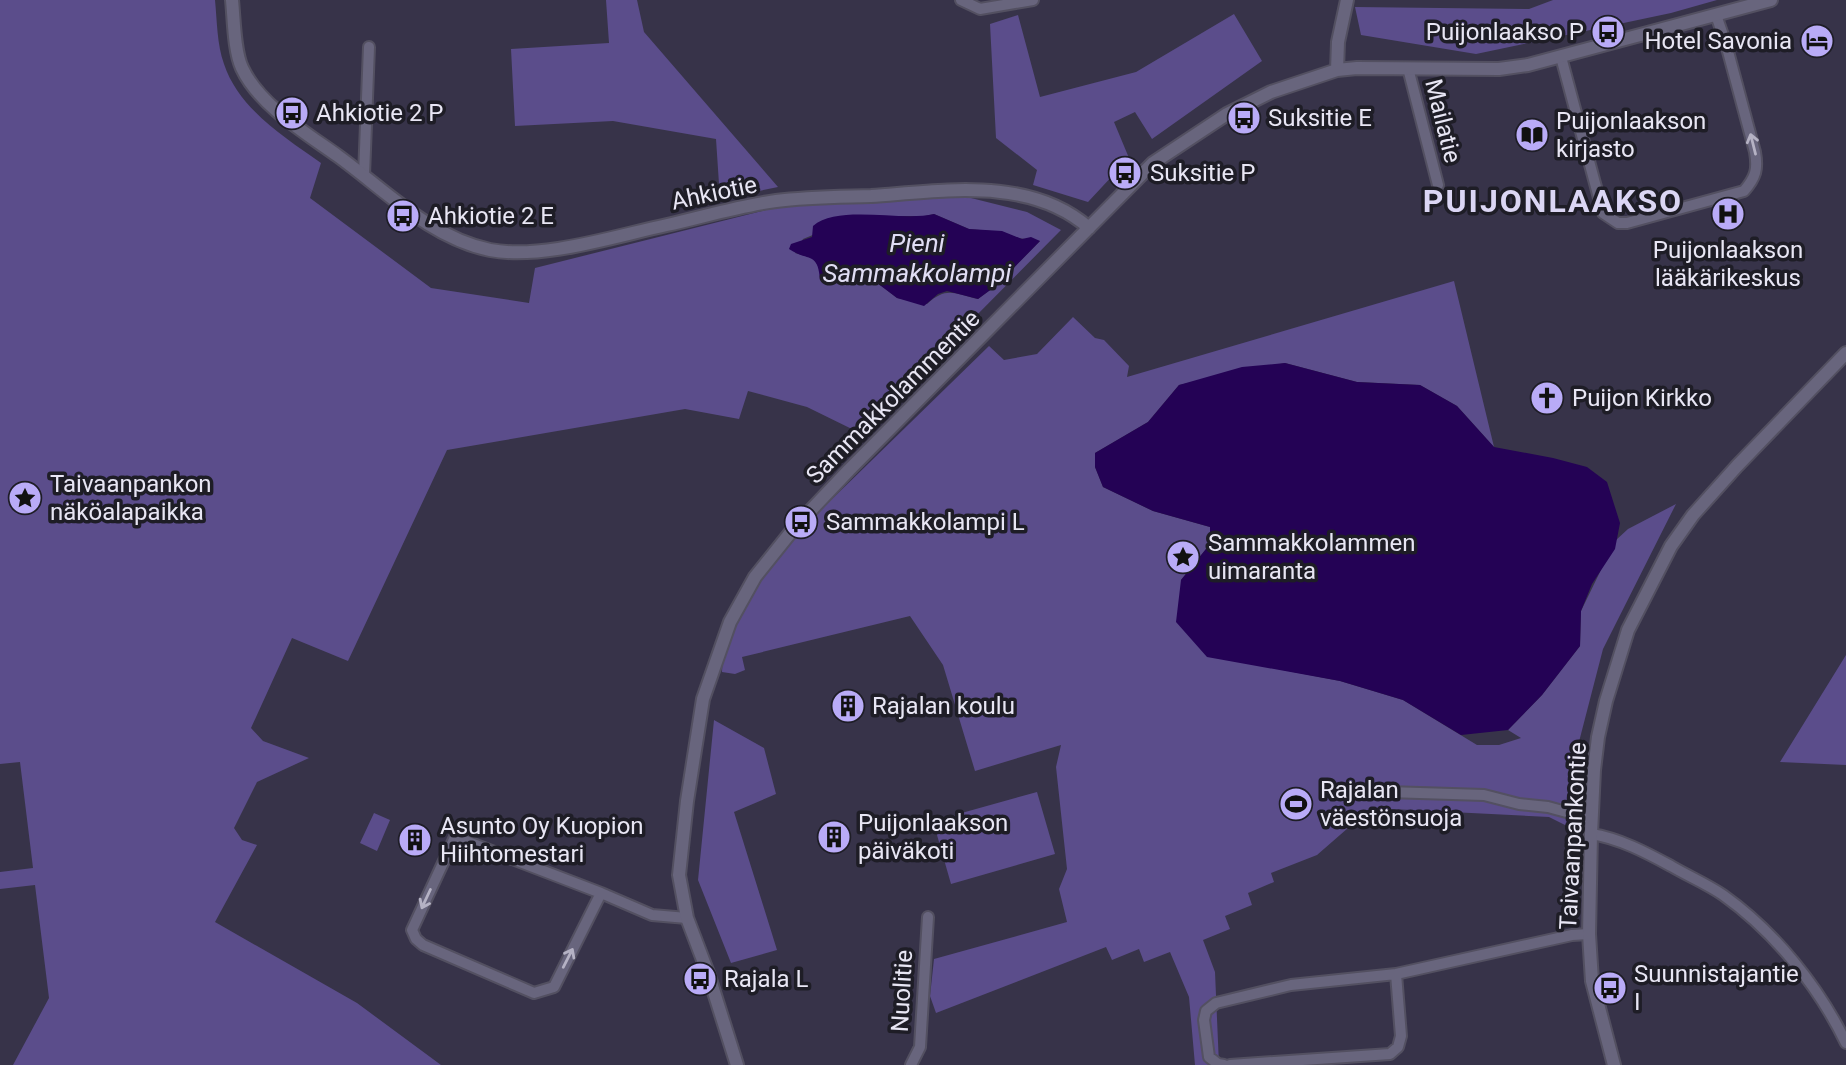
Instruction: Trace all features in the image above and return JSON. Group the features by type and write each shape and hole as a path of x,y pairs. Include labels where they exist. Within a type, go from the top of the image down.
{"street":[{"name":"Ahkiotie","path":"232,0 241,66 257,92 294,125 408,210 453,239 491,250 544,251 776,201 984,189 1027,197 1059,208 1089,228"},
{"path":"961,0 981,9 1033,0"},
{"path":"1337,71 1338,42 1347,0"},
{"name":"Sammakkolammentie","path":"687,918 680,875 687,801 704,699 730,622 755,577 780,544 831,489 1153,163 1227,114 1271,92 1337,71 1357,68 1499,69 1528,65 1771,0"},
{"path":"1561,57 1597,198 1603,213 1618,223 1627,223 1744,191 1754,180 1758,168 1755,152 1716,15"},
{"path":"364,175 369,47"},
{"name":"Mailatie","path":"1408,68 1438,185"},
{"name":"Taivaanpankontie","path":"1614,1065 1592,981 1589,934 1591,834 1594,770 1606,701 1628,631 1671,546 1693,515 1846,353"},
{"path":"1354,791 1484,794 1592,819"},
{"path":"1591,834 1601,835 1651,855 1723,895 1782,946 1831,1012 1846,1043"},
{"path":"601,893 554,988 534,993 424,945 416,939 412,930 455,837 601,893 652,915 687,918 708,973 737,1065"},
{"name":"Nuolitie","path":"911,1065 920,1047 928,917"},
{"path":"1224,1065 1209,1057 1204,1020 1206,1011 1216,1003 1291,985 1396,974 1572,935 1589,934"},
{"path":"1230,1065 1390,1054 1398,1047 1401,1036 1396,974"}],"shaded area":[{"path":"0,0 215,0 222,57 240,95 264,121 321,163 310,198 431,288 529,303 535,268 786,205 955,194 1027,212 1061,230 860,433 807,407 748,391 739,419 685,409 447,450 348,661 292,638 251,728 263,741 309,758 257,782 234,828 242,840 257,845 215,922 357,1003 441,1065 13,1065 49,998 35,885 0,889 0,872 33,868 20,762 0,764","holes":["934,214 969,229 1002,232 1018,238 1040,241 997,285 978,299 946,293 927,304 897,298 864,273 847,269 841,275 819,267 813,258 795,253 803,239 859,216"]},
{"path":"606,0 637,0 644,32 778,187 720,199 716,139 613,121 515,126 511,49 609,43"},
{"path":"1553,0 1717,0 1671,13 1476,54 1361,35 1355,7 1529,9"},
{"path":"1234,14 1262,61 1152,139 1135,112 1114,122 1129,158 1088,202 1033,185 1037,170 996,138 990,24 1018,15 1040,97 1136,72"},
{"path":"1454,281 1494,447 1457,406 1420,385 1357,382 1285,363 1179,385 1148,422 1095,453 1095,467 1103,487 1153,511 1210,527 1210,544 1181,580 1278,669 1340,681 1403,700 1477,745 1499,745 1521,738 1508,730 1542,695 1580,646 1581,611 1615,541 1628,529 1676,504 1603,649 1573,765 1578,789 1580,838 1567,826 1549,817 1371,808 1317,855 1271,873 1274,882 1248,893 1252,905 1225,916 1230,929 1203,940 1215,972 1219,1065 1195,1065 1189,997 1170,952 1144,962 1139,949 1112,960 1106,947 936,1013 930,996 934,959 1067,922 1059,889 1067,869 1056,767 1061,745 975,771 943,665 910,616 742,657 745,670 735,674 722,672 724,657 738,621 790,540 989,346 1004,360 1037,354 1073,317 1095,338 1104,340 1129,366 1127,377"},
{"path":"1846,655 1846,765 1780,762"},
{"path":"714,720 764,748 776,794 734,812 777,950 731,963 698,880"},
{"path":"1037,792 1055,854 951,884 933,821"},
{"path":"374,813 390,820 377,851 360,843"}],"water":[{"name":"Pieni Sammakkolampi","path":"934,214 969,229 1002,231 1022,239 1031,237 1040,241 997,285 978,299 947,291 938,294 924,306 897,298 864,273 847,269 833,284 820,280 817,265 811,258 789,249 791,244 812,237 813,226 824,219 854,215"},
{"path":"1285,363 1357,382 1420,385 1457,406 1494,447 1587,467 1607,482 1620,523 1615,549 1592,584 1581,611 1580,646 1542,695 1508,730 1461,735 1403,700 1340,681 1207,657 1176,622 1181,580 1210,544 1210,527 1153,511 1103,487 1095,467 1095,453 1148,422 1179,385 1242,367"}],"place":[{"name":"Puijonlaakso P","path":"1608,32"},
{"name":"Hotel Savonia","path":"1817,41"},
{"name":"Ahkiotie 2 P","path":"292,113"},
{"name":"Suksitie E","path":"1244,118"},
{"name":"Puijonlaakson kirjasto","path":"1532,135"},
{"name":"Suksitie P","path":"1125,173"},
{"name":"Puijonlaakson lääkärikeskus","path":"1728,214"},
{"name":"Ahkiotie 2 E","path":"403,216"},
{"name":"Puijon Kirkko","path":"1547,398"},
{"name":"Taivaanpankon näköalapaikka","path":"25,498"},
{"name":"Sammakkolampi L","path":"801,522"},
{"name":"Sammakkolammen uimaranta","path":"1183,557"},
{"name":"Rajalan koulu","path":"848,706"},
{"name":"Rajalan väestönsuoja","path":"1296,804"},
{"name":"Puijonlaakson päiväkoti","path":"834,837"},
{"name":"Asunto Oy Kuopion Hiihtomestari","path":"415,840"},
{"name":"Rajala L","path":"700,979"},
{"name":"Suunnistajantie I","path":"1610,988"}],"district":[{"name":"PUIJONLAAKSO","path":"1553,201"}]}
